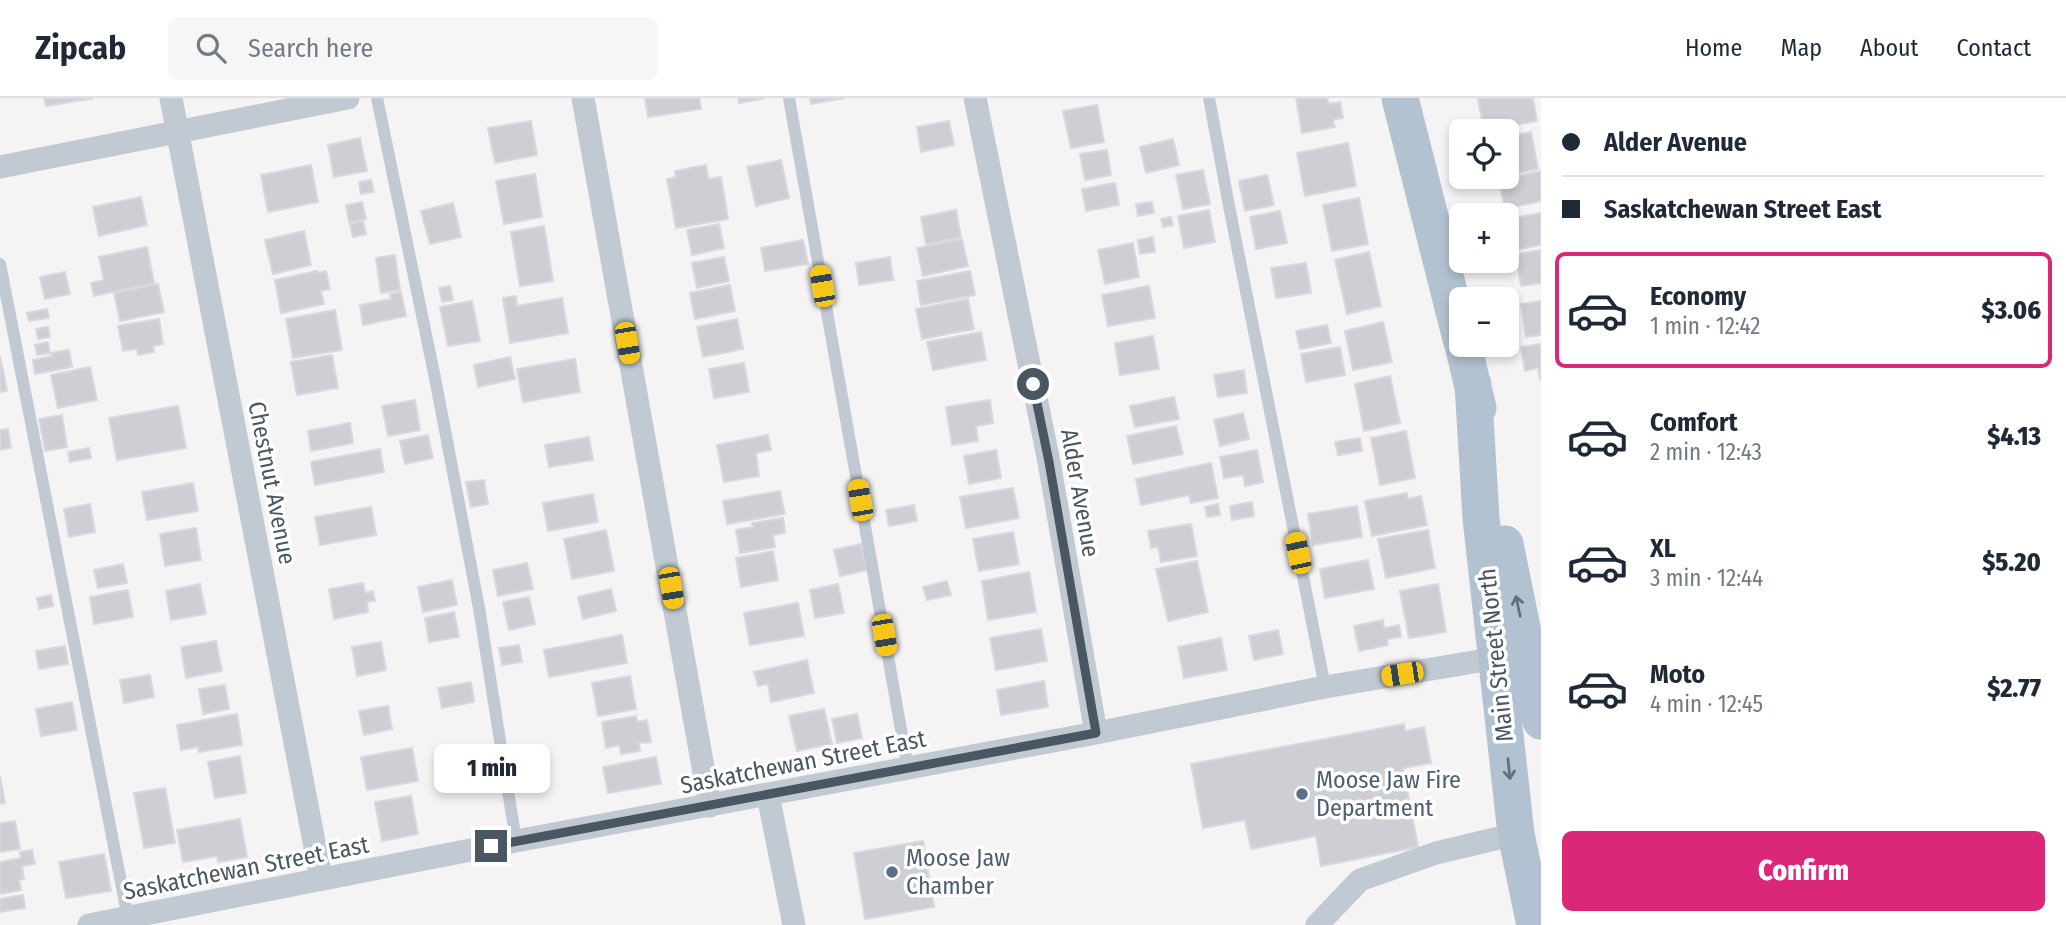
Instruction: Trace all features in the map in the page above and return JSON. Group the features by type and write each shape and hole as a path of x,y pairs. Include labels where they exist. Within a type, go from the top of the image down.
{"main road":[{"path":"1400,98 1449,292"},
{"name":"Main Street North","path":"1466,357 1473,384 1481,518 1513,655 1541,721"},
{"name":"Main Street North","path":"1513,655 1516,834 1535,925"}],"street":[{"name":"Chestnut Avenue","path":"171,98 321,878"},
{"path":"0,167 348,98"},
{"path":"583,98 710,806"},
{"name":"Alder Avenue","path":"975,98 1049,462 1096,733"},
{"name":"Saskatchewan Street East","path":"89,925 321,878 908,769 1325,687 1513,655"},
{"path":"768,795 794,925"},
{"path":"1317,925 1360,880 1436,853 1516,834"}],"lane":[{"path":"377,98 479,608 516,841"},
{"path":"789,98 908,769"},
{"path":"1209,98 1325,687"},
{"path":"0,264 128,918"}],"building":[{"path":"44,98 94,98 46,106"},
{"path":"645,98 699,98 701,109 648,117"},
{"path":"738,98 765,98 739,103"},
{"path":"810,98 845,98 811,104"},
{"path":"1296,98 1327,98 1329,104 1340,102 1343,118 1333,120 1335,127 1302,133"},
{"path":"1533,98 1537,121 1519,124 1519,119 1482,119 1478,99"},
{"path":"1097,105 1104,142 1071,148 1063,111"},
{"path":"531,121 537,155 495,163 488,128"},
{"path":"949,121 954,145 921,152 917,127"},
{"path":"1531,132 1538,169 1519,173 1519,134"},
{"path":"360,138 367,171 334,177 328,145"},
{"path":"1173,139 1179,165 1146,173 1140,147"},
{"path":"1348,143 1356,186 1305,196 1297,153"},
{"path":"1107,150 1111,175 1085,180 1080,154"},
{"path":"781,160 789,198 756,206 747,167"},
{"path":"311,165 318,202 268,212 261,175"},
{"path":"706,165 708,179 721,177 728,219 676,228 667,179 676,177 675,171"},
{"path":"1203,170 1210,204 1183,209 1176,175"},
{"path":"1541,171 1541,201 1519,206 1519,203 1504,203 1501,189 1519,189 1519,176"},
{"path":"535,174 542,217 504,224 496,181"},
{"path":"1267,175 1274,205 1245,211 1239,181"},
{"path":"371,180 374,192 361,194 359,182"},
{"path":"1115,183 1119,205 1086,211 1082,189"},
{"path":"141,197 147,225 99,236 93,207"},
{"path":"1359,198 1368,244 1332,251 1323,205"},
{"path":"362,202 366,219 349,222 346,205"},
{"path":"1152,202 1154,213 1138,216 1136,204"},
{"path":"453,203 461,237 430,244 421,211"},
{"path":"956,210 961,237 926,244 921,217"},
{"path":"1209,210 1215,242 1184,248 1178,216"},
{"path":"1280,211 1287,243 1256,249 1250,217"},
{"path":"1541,213 1541,245 1519,249 1519,217"},
{"path":"1171,217 1173,225 1163,227 1161,219"},
{"path":"363,221 366,234 353,237 350,224"},
{"path":"719,224 724,248 692,255 687,230"},
{"path":"544,226 553,281 520,286 511,232"},
{"path":"304,231 311,265 273,274 265,240"},
{"path":"1153,237 1155,252 1140,254 1138,240"},
{"path":"962,239 968,266 923,276 917,248"},
{"path":"803,240 808,264 765,271 761,248"},
{"path":"1133,243 1139,277 1105,284 1098,250"},
{"path":"147,247 154,283 94,296 91,283 104,280 99,257"},
{"path":"1541,250 1541,283 1521,286 1519,254"},
{"path":"1369,252 1381,306 1347,314 1335,260"},
{"path":"395,255 400,290 381,293 376,258"},
{"path":"724,257 729,281 697,288 692,263"},
{"path":"890,257 893,280 859,285 856,263"},
{"path":"1306,263 1311,293 1276,298 1271,268"},
{"path":"326,271 330,289 321,291 324,304 281,313 275,280"},
{"path":"970,271 975,295 921,305 917,281"},
{"path":"65,272 70,294 45,299 40,277"},
{"path":"158,284 164,312 120,321 114,293"},
{"path":"730,285 735,311 695,319 690,293"},
{"path":"450,286 453,300 442,302 439,288"},
{"path":"1149,286 1155,318 1108,326 1102,295"},
{"path":"401,292 406,316 363,325 360,305 391,299 390,294"},
{"path":"516,296 517,306 562,298 568,333 510,343 503,298"},
{"path":"968,299 974,329 922,339 916,309"},
{"path":"472,301 480,341 448,346 440,307"},
{"path":"1541,301 1541,335 1526,337 1521,304"},
{"path":"47,309 49,318 29,321 27,313"},
{"path":"335,310 342,350 293,358 286,319"},
{"path":"159,319 163,344 153,346 154,352 138,355 137,349 123,351 118,326"},
{"path":"737,319 743,349 703,357 697,327"},
{"path":"1383,322 1392,362 1353,370 1345,331"},
{"path":"1327,325 1331,343 1300,349 1296,331"},
{"path":"48,327 50,337 38,339 36,329"},
{"path":"981,332 986,360 933,370 927,342"},
{"path":"1153,336 1159,369 1120,375 1115,343"},
{"path":"48,342 50,353 37,355 35,345"},
{"path":"1541,344 1540,380 1538,368 1525,371 1521,347"},
{"path":"1340,347 1345,375 1306,382 1301,354"},
{"path":"69,350 72,367 35,374 33,360"},
{"path":"332,355 338,388 297,395 291,362"},
{"path":"0,356 7,391 0,392"},
{"path":"510,357 515,379 478,387 474,365"},
{"path":"575,359 580,392 523,402 517,369"},
{"path":"744,363 749,392 714,398 709,369"},
{"path":"90,367 97,400 58,408 51,375"},
{"path":"1244,370 1247,393 1218,397 1214,375"},
{"path":"1390,376 1400,423 1364,431 1355,384"},
{"path":"1174,397 1179,419 1135,427 1130,406"},
{"path":"415,400 420,430 388,436 382,406"},
{"path":"990,400 993,423 976,426 978,441 952,445 946,407"},
{"path":"178,406 186,448 117,460 109,418"},
{"path":"1243,413 1249,439 1220,446 1214,420"},
{"path":"62,415 67,447 45,451 39,419"},
{"path":"350,423 353,443 311,451 308,431"},
{"path":"1176,426 1183,454 1133,464 1127,436"},
{"path":"8,429 11,448 0,450 0,430"},
{"path":"1406,431 1415,478 1380,485 1371,438"},
{"path":"428,435 433,458 405,464 400,441"},
{"path":"768,435 771,450 756,453 759,476 724,482 717,445"},
{"path":"589,437 593,460 549,467 545,445"},
{"path":"1360,438 1362,451 1338,455 1335,442"},
{"path":"89,448 91,458 70,462 68,452"},
{"path":"380,449 384,472 315,485 311,462"},
{"path":"996,450 1001,478 969,484 964,456"},
{"path":"1257,450 1263,482 1245,486 1243,475 1224,478 1220,457"},
{"path":"1211,463 1218,498 1191,503 1189,495 1141,505 1136,479"},
{"path":"484,480 488,504 471,507 466,482"},
{"path":"193,483 198,511 147,520 142,492"},
{"path":"1013,488 1019,518 966,528 960,497"},
{"path":"780,491 785,514 727,524 723,501"},
{"path":"1407,493 1408,499 1421,496 1427,525 1372,536 1365,501"},
{"path":"593,494 598,522 548,531 543,503"},
{"path":"1252,502 1254,516 1232,520 1230,506"},
{"path":"90,504 95,532 69,537 64,509"},
{"path":"1218,504 1220,515 1207,517 1205,507"},
{"path":"914,505 917,521 889,526 886,510"},
{"path":"1357,506 1362,537 1313,545 1308,514"},
{"path":"371,507 376,535 320,545 315,517"},
{"path":"783,518 785,533 773,535 775,547 740,553 736,530 753,527 752,523"},
{"path":"1191,524 1197,556 1161,562 1158,546 1151,548 1148,531"},
{"path":"196,528 201,560 165,566 160,534"},
{"path":"606,530 614,571 572,579 564,539"},
{"path":"1428,530 1435,568 1386,578 1378,539"},
{"path":"1013,532 1019,564 979,571 973,539"},
{"path":"861,544 867,570 840,576 834,550"},
{"path":"773,551 778,580 741,587 736,558"},
{"path":"1368,560 1374,589 1325,598 1320,569"},
{"path":"1197,561 1208,612 1168,621 1156,569"},
{"path":"527,563 533,589 498,596 493,570"},
{"path":"123,564 127,583 98,588 94,570"},
{"path":"1029,572 1036,612 988,620 982,581"},
{"path":"452,580 457,605 423,612 418,587"},
{"path":"947,581 951,595 927,600 923,587"},
{"path":"363,583 365,593 373,591 375,601 367,602 368,612 334,619 329,589"},
{"path":"200,584 206,614 171,620 166,591"},
{"path":"838,584 844,613 815,618 810,590"},
{"path":"1438,584 1446,632 1409,638 1400,591"},
{"path":"611,589 616,611 583,619 578,597"},
{"path":"128,590 133,617 94,624 90,597"},
{"path":"51,595 53,606 39,609 37,598"},
{"path":"529,597 535,624 509,630 503,602"},
{"path":"798,603 804,636 750,645 744,613"},
{"path":"454,612 459,637 429,642 425,618"},
{"path":"1383,620 1384,628 1399,625 1401,637 1387,639 1388,645 1359,651 1354,626"},
{"path":"1041,629 1047,661 996,670 990,638"},
{"path":"1278,630 1283,654 1254,660 1249,636"},
{"path":"622,635 627,663 549,677 544,650"},
{"path":"1221,638 1227,670 1184,678 1178,647"},
{"path":"216,641 222,671 186,678 181,647"},
{"path":"381,642 386,670 357,676 352,647"},
{"path":"519,645 522,662 502,665 499,648"},
{"path":"65,646 68,664 39,669 36,651"},
{"path":"807,660 814,693 771,702 768,684 758,686 754,672"},
{"path":"150,675 154,697 124,703 120,680"},
{"path":"630,676 636,709 598,716 592,683"},
{"path":"1044,681 1048,707 1001,715 997,690"},
{"path":"471,682 474,702 442,708 438,688"},
{"path":"225,685 229,709 203,714 199,689"},
{"path":"72,702 77,730 41,736 36,709"},
{"path":"388,706 392,729 364,735 359,711"},
{"path":"824,709 832,744 797,751 789,716"},
{"path":"237,714 242,745 199,752 198,747 181,750 177,725"},
{"path":"857,714 862,738 837,743 832,719"},
{"path":"636,716 637,722 647,720 651,742 639,743 640,751 621,754 619,745 606,748 602,722"},
{"name":"Moose Jaw Fire Department","path":"1404,724 1405,731 1424,727 1431,763 1403,768 1418,847 1321,866 1316,836 1251,849 1245,820 1203,828 1191,764"},
{"path":"412,748 418,781 367,790 361,757"},
{"path":"240,756 246,793 215,798 208,762"},
{"path":"656,757 661,784 608,793 603,767"},
{"path":"0,776 5,803 0,804"},
{"path":"165,788 175,843 144,848 134,793"},
{"path":"411,796 418,834 382,841 375,802"},
{"path":"240,819 247,857 218,862 217,856 183,862 177,830"},
{"path":"15,821 20,849 0,852 0,823"},
{"path":"923,841 934,907 865,919 854,853"},
{"path":"32,850 35,864 22,866 24,879 19,880 21,890 0,894 0,862 21,858 20,852"},
{"path":"104,854 111,891 66,898 59,862"},
{"path":"23,895 25,908 0,912 0,899"}],"place":[{"name":"Moose Jaw Fire Department","path":"1302,794"},
{"name":"Moose Jaw Chamber","path":"892,872"}],"route":[{"path":"491,846 1096,733 1033,384"}]}
